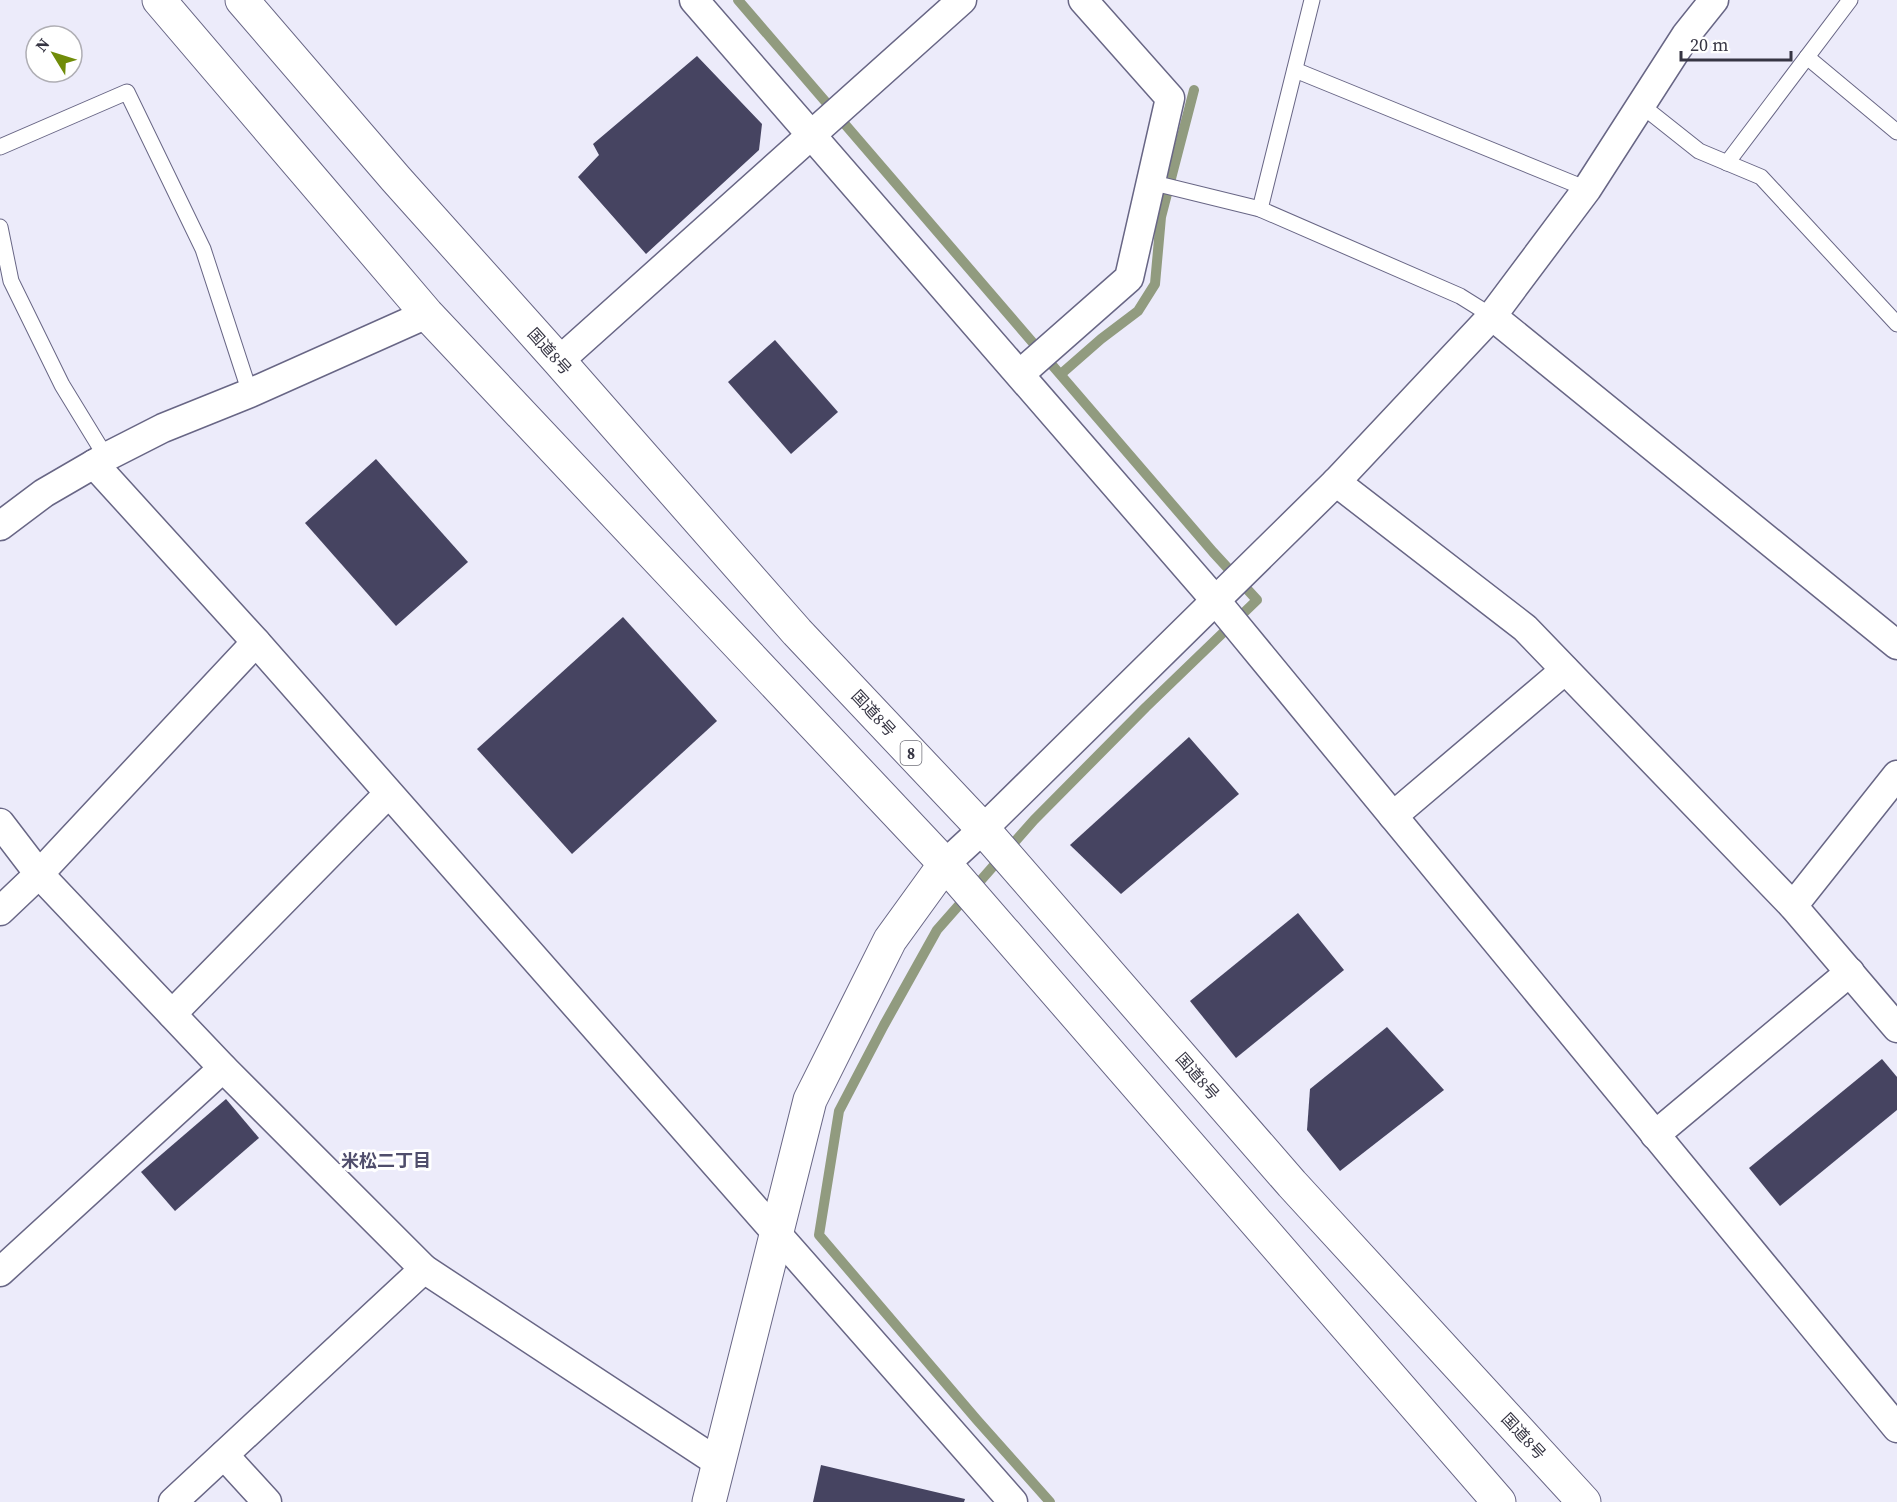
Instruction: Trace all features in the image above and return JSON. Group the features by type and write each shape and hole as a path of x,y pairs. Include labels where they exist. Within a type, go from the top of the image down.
{"main road":[{"path":"159,0 427,314 945,864 1499,1502"},
{"name":"国道8号","path":"242,0 396,179 797,633 983,829 1292,1184 1584,1502"},
{"path":"709,1502 810,1100 890,940 945,864"}],"street":[{"path":"694,0 1216,601 1897,1428"},
{"path":"559,361 962,0"},
{"path":"1020,374 1129,278 1170,98 1083,0"},
{"path":"945,864 1336,482 1492,316 1587,189 1686,35 1714,0"},
{"path":"0,526 44,493 100,460 163,428 250,393 427,314"},
{"path":"1492,316 1897,645"},
{"path":"100,460 388,794 1013,1502"},
{"path":"1336,482 1525,628 1793,906 1897,1028"},
{"path":"0,911 39,874 255,642"},
{"path":"1394,816 1565,670"},
{"path":"1793,906 1897,775"},
{"path":"172,1014 388,794"},
{"path":"0,823 39,874 223,1068 424,1269 719,1463"},
{"path":"1655,1135 1850,972"},
{"path":"0,1272 223,1068"},
{"path":"173,1502 424,1269"},
{"path":"224,1455 267,1502"}],"lane":[{"path":"1260,209 1312,0"},
{"path":"1727,163 1850,0"},
{"path":"1807,57 1897,132"},
{"path":"1295,69 1587,189"},
{"path":"0,147 127,92 203,249 250,393"},
{"path":"1641,105 1699,152 1761,177 1897,324"},
{"path":"1150,182 1260,209 1460,296 1492,316"},
{"path":"0,227 11,281 100,460"}],"building":[{"path":"697,56 762,124 759,150 646,254 578,177 599,155 593,144"},
{"path":"775,340 838,412 791,454 728,382"},
{"path":"376,459 468,562 396,626 305,523"},
{"path":"623,617 717,721 572,854 477,749"},
{"path":"1189,737 1239,794 1121,894 1070,845"},
{"path":"1298,913 1344,970 1236,1058 1190,1001"},
{"path":"1387,1027 1444,1090 1340,1171 1307,1130 1310,1089"},
{"path":"1882,1059 1897,1077 1897,1110 1780,1206 1749,1168"},
{"path":"226,1099 259,1138 175,1211 141,1172"},
{"path":"821,1465 965,1499 964,1502 813,1502"}],"waterway":[{"path":"738,0 1213,552 1257,600 1034,820 937,930 839,1111 819,1235 1050,1502"},
{"path":"1061,374 1138,311 1155,284 1161,217 1194,90"}],"district":[{"name":"米松二丁目","path":"386,1160"}]}
